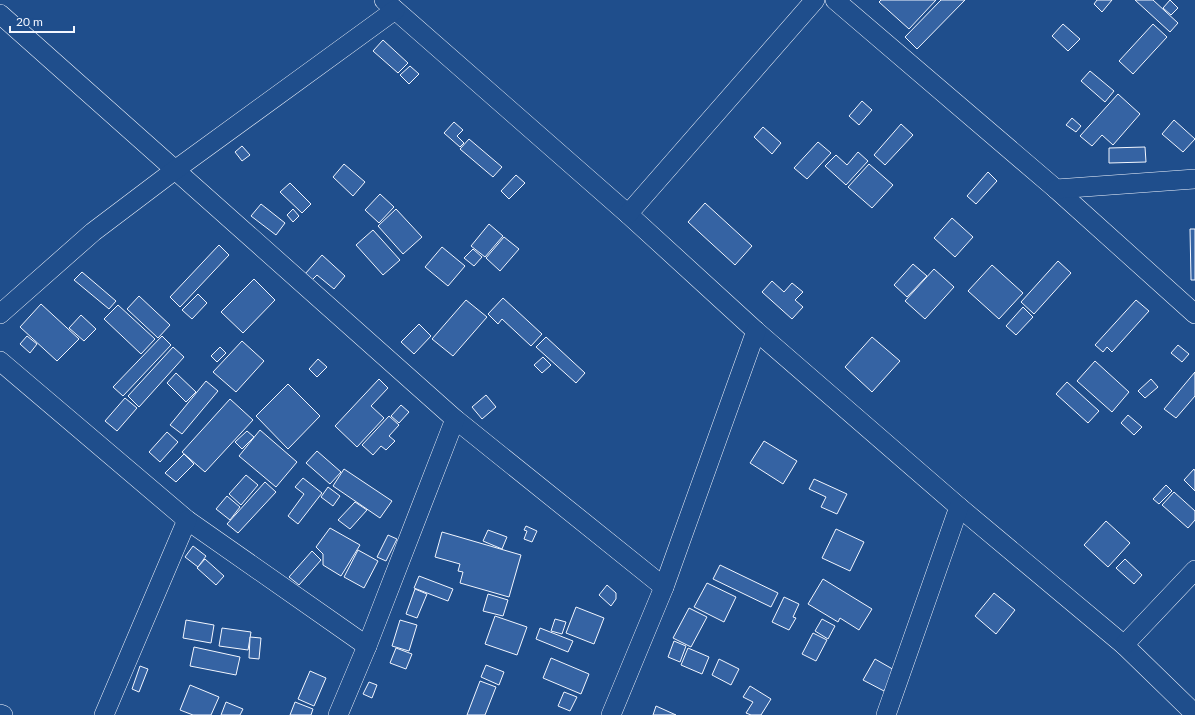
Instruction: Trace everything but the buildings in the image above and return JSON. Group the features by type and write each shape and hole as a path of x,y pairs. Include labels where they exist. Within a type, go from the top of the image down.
{"street":[{"path":"628,214 815,0"},
{"path":"835,0 1056,189 1195,314"},
{"path":"0,314 93,232 390,5 628,214 756,331 959,507 1124,645 1195,714"},
{"path":"0,14 455,420 664,586"},
{"path":"1056,189 1195,179"},
{"path":"611,715 664,586 756,331"},
{"path":"0,361 187,520 367,646"},
{"path":"338,715 367,646 455,420"},
{"path":"886,715 959,507"},
{"path":"104,715 187,520"},
{"path":"1124,645 1195,570"}]}
